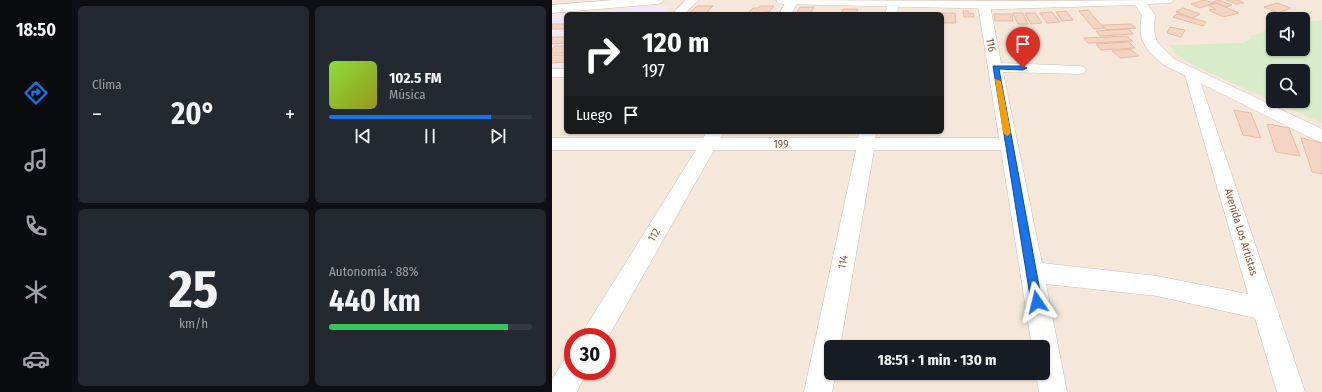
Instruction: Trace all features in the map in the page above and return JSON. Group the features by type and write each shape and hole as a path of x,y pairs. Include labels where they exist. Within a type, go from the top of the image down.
{"main road":[{"path":"552,9 657,0"},
{"path":"782,0 845,1 892,9 995,3 1096,3 1167,0"},
{"path":"1149,16 1179,0"},
{"path":"1139,2 1149,16 1147,36 1154,50 1169,62 1322,136"},
{"path":"1096,3 1132,9 1149,16"}],"street":[{"path":"680,12 692,0"},
{"path":"785,12 793,0"},
{"name":"116","path":"995,3 995,67 1053,392"},
{"path":"995,67 1080,70"},
{"name":"Avenida Los Artistas","path":"1191,72 1291,392"},
{"path":"552,73 564,73"},
{"path":"552,144 564,131"},
{"name":"199","path":"552,144 711,138 867,138 1009,144"},
{"name":"112","path":"599,328 711,138"},
{"name":"114","path":"818,392 867,138"},
{"path":"1031,272 1157,286 1265,309"},
{"path":"561,392 568,380"}],"shaded area":[{"path":"552,0 1322,0 1322,392 552,392"},
{"path":"670,6 664,12 582,12"},
{"path":"564,13 564,67 552,67 552,14"}],"green space":[{"path":"1322,20 1322,123 1288,108 1310,108 1310,64 1266,64 1266,98 1199,68 1175,54 1170,45 1243,43 1252,38 1251,36 1266,31 1266,56 1310,56 1310,22"}],"building":[{"path":"1204,0 1214,3 1200,8 1191,4"},
{"path":"1218,0 1232,5 1226,7 1213,2"},
{"path":"1226,0 1238,0 1244,3 1236,4"},
{"path":"1217,3 1239,13 1223,17 1209,10 1216,9 1208,5"},
{"path":"1277,3 1291,8 1281,12 1276,12 1264,7"},
{"path":"697,6 713,6 707,12 690,12"},
{"path":"760,6 774,6 769,12 749,12 753,8 758,8"},
{"path":"800,7 814,7 811,12 797,12"},
{"path":"1183,8 1200,14 1193,18 1176,12"},
{"path":"843,9 858,9 857,12 842,12"},
{"path":"1088,10 1104,28 1094,29 1079,11"},
{"path":"963,11 968,11 969,14 973,13 974,17 964,17"},
{"path":"1066,11 1073,20 1062,21 1056,12"},
{"path":"1052,12 1060,22 1047,23 1040,13"},
{"path":"944,13 955,13 956,23 944,23"},
{"path":"1013,13 1023,13 1028,24 1018,24"},
{"path":"1025,13 1035,13 1042,23 1031,24"},
{"path":"994,14 1012,14 1013,21 995,21"},
{"path":"1177,14 1206,22 1203,26 1173,17"},
{"path":"552,24 564,24 564,29 552,29"},
{"path":"1131,24 1136,28 1106,30 1102,25"},
{"path":"1170,27 1185,30 1181,37 1167,33"},
{"path":"1129,29 1133,34 1100,36 1096,31"},
{"path":"1127,36 1132,41 1088,43 1084,38"},
{"path":"552,37 564,37 564,43 552,44"},
{"path":"1129,42 1135,48 1101,50 1096,44"},
{"path":"555,46 564,46 564,53 552,53 552,49"},
{"path":"1130,49 1139,56 1120,58 1112,51"},
{"path":"552,55 564,55 564,62 552,63"},
{"path":"1234,110 1251,113 1261,138 1243,135"},
{"path":"1267,124 1289,128 1300,156 1276,152"},
{"path":"1301,138 1322,143 1322,174 1312,172"}],"slow traffic":[{"path":"998,81 1007,133"}],"route":[{"path":"1023,68 995,67 1037,302"}]}
